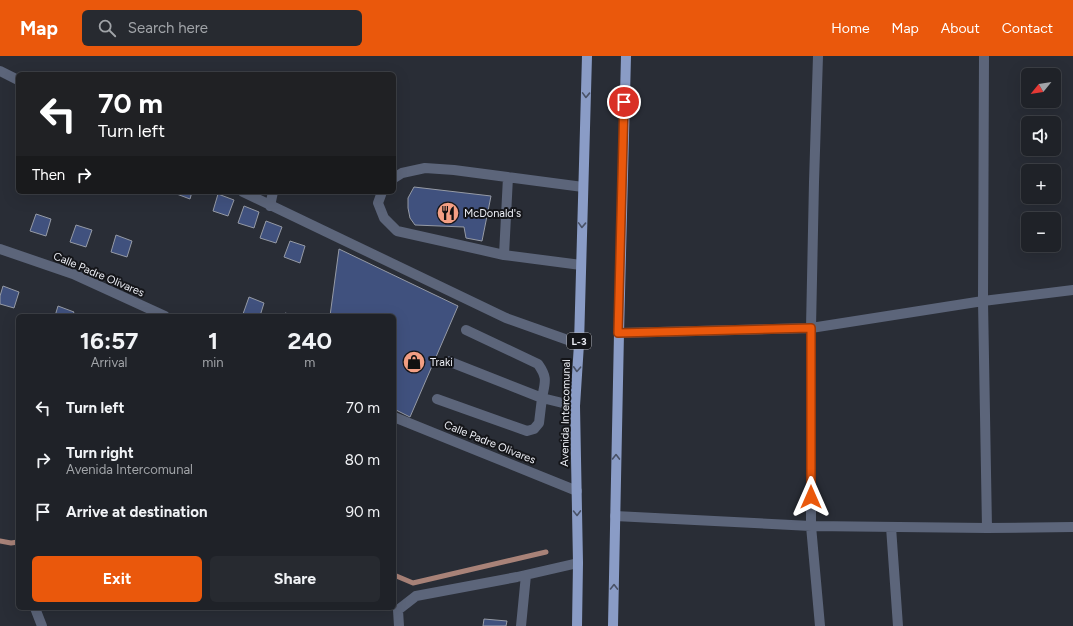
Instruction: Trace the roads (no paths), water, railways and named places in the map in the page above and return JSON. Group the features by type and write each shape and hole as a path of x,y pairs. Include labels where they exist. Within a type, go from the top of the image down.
{"main road":[{"name":"Avenida Intercomunal","path":"577,626 578,563 575,406 579,344 588,56"},
{"path":"613,626 618,333 626,56"}],"street":[{"path":"818,56 811,328 811,526 820,626"},
{"path":"984,56 983,301 987,528"},
{"path":"0,71 16,79"},
{"path":"396,177 402,173 425,168 454,170 584,187"},
{"path":"504,255 508,177"},
{"path":"247,194 506,318 579,344"},
{"path":"270,206 273,194"},
{"path":"381,194 378,203 384,218 397,231 504,255 581,265"},
{"name":"Calle Padre Olivares","path":"0,249 73,274 161,314"},
{"path":"618,333 811,328 983,301 1073,290"},
{"path":"437,398 527,431 534,429 539,423 546,377 538,364 466,330"},
{"path":"448,361 542,398 575,406"},
{"name":"Calle Padre Olivares","path":"396,418 576,491"},
{"path":"615,516 811,526 1073,528"},
{"path":"891,527 898,626"},
{"path":"399,626 398,610 416,596 526,575 578,563"},
{"path":"521,626 526,575"},
{"path":"36,610 42,626"}],"waterway":[{"path":"0,541 16,542"},
{"path":"396,576 413,583 546,552"}],"place":[{"name":"McDonald's","path":"448,213"},
{"name":"Traki","path":"414,362"}]}
